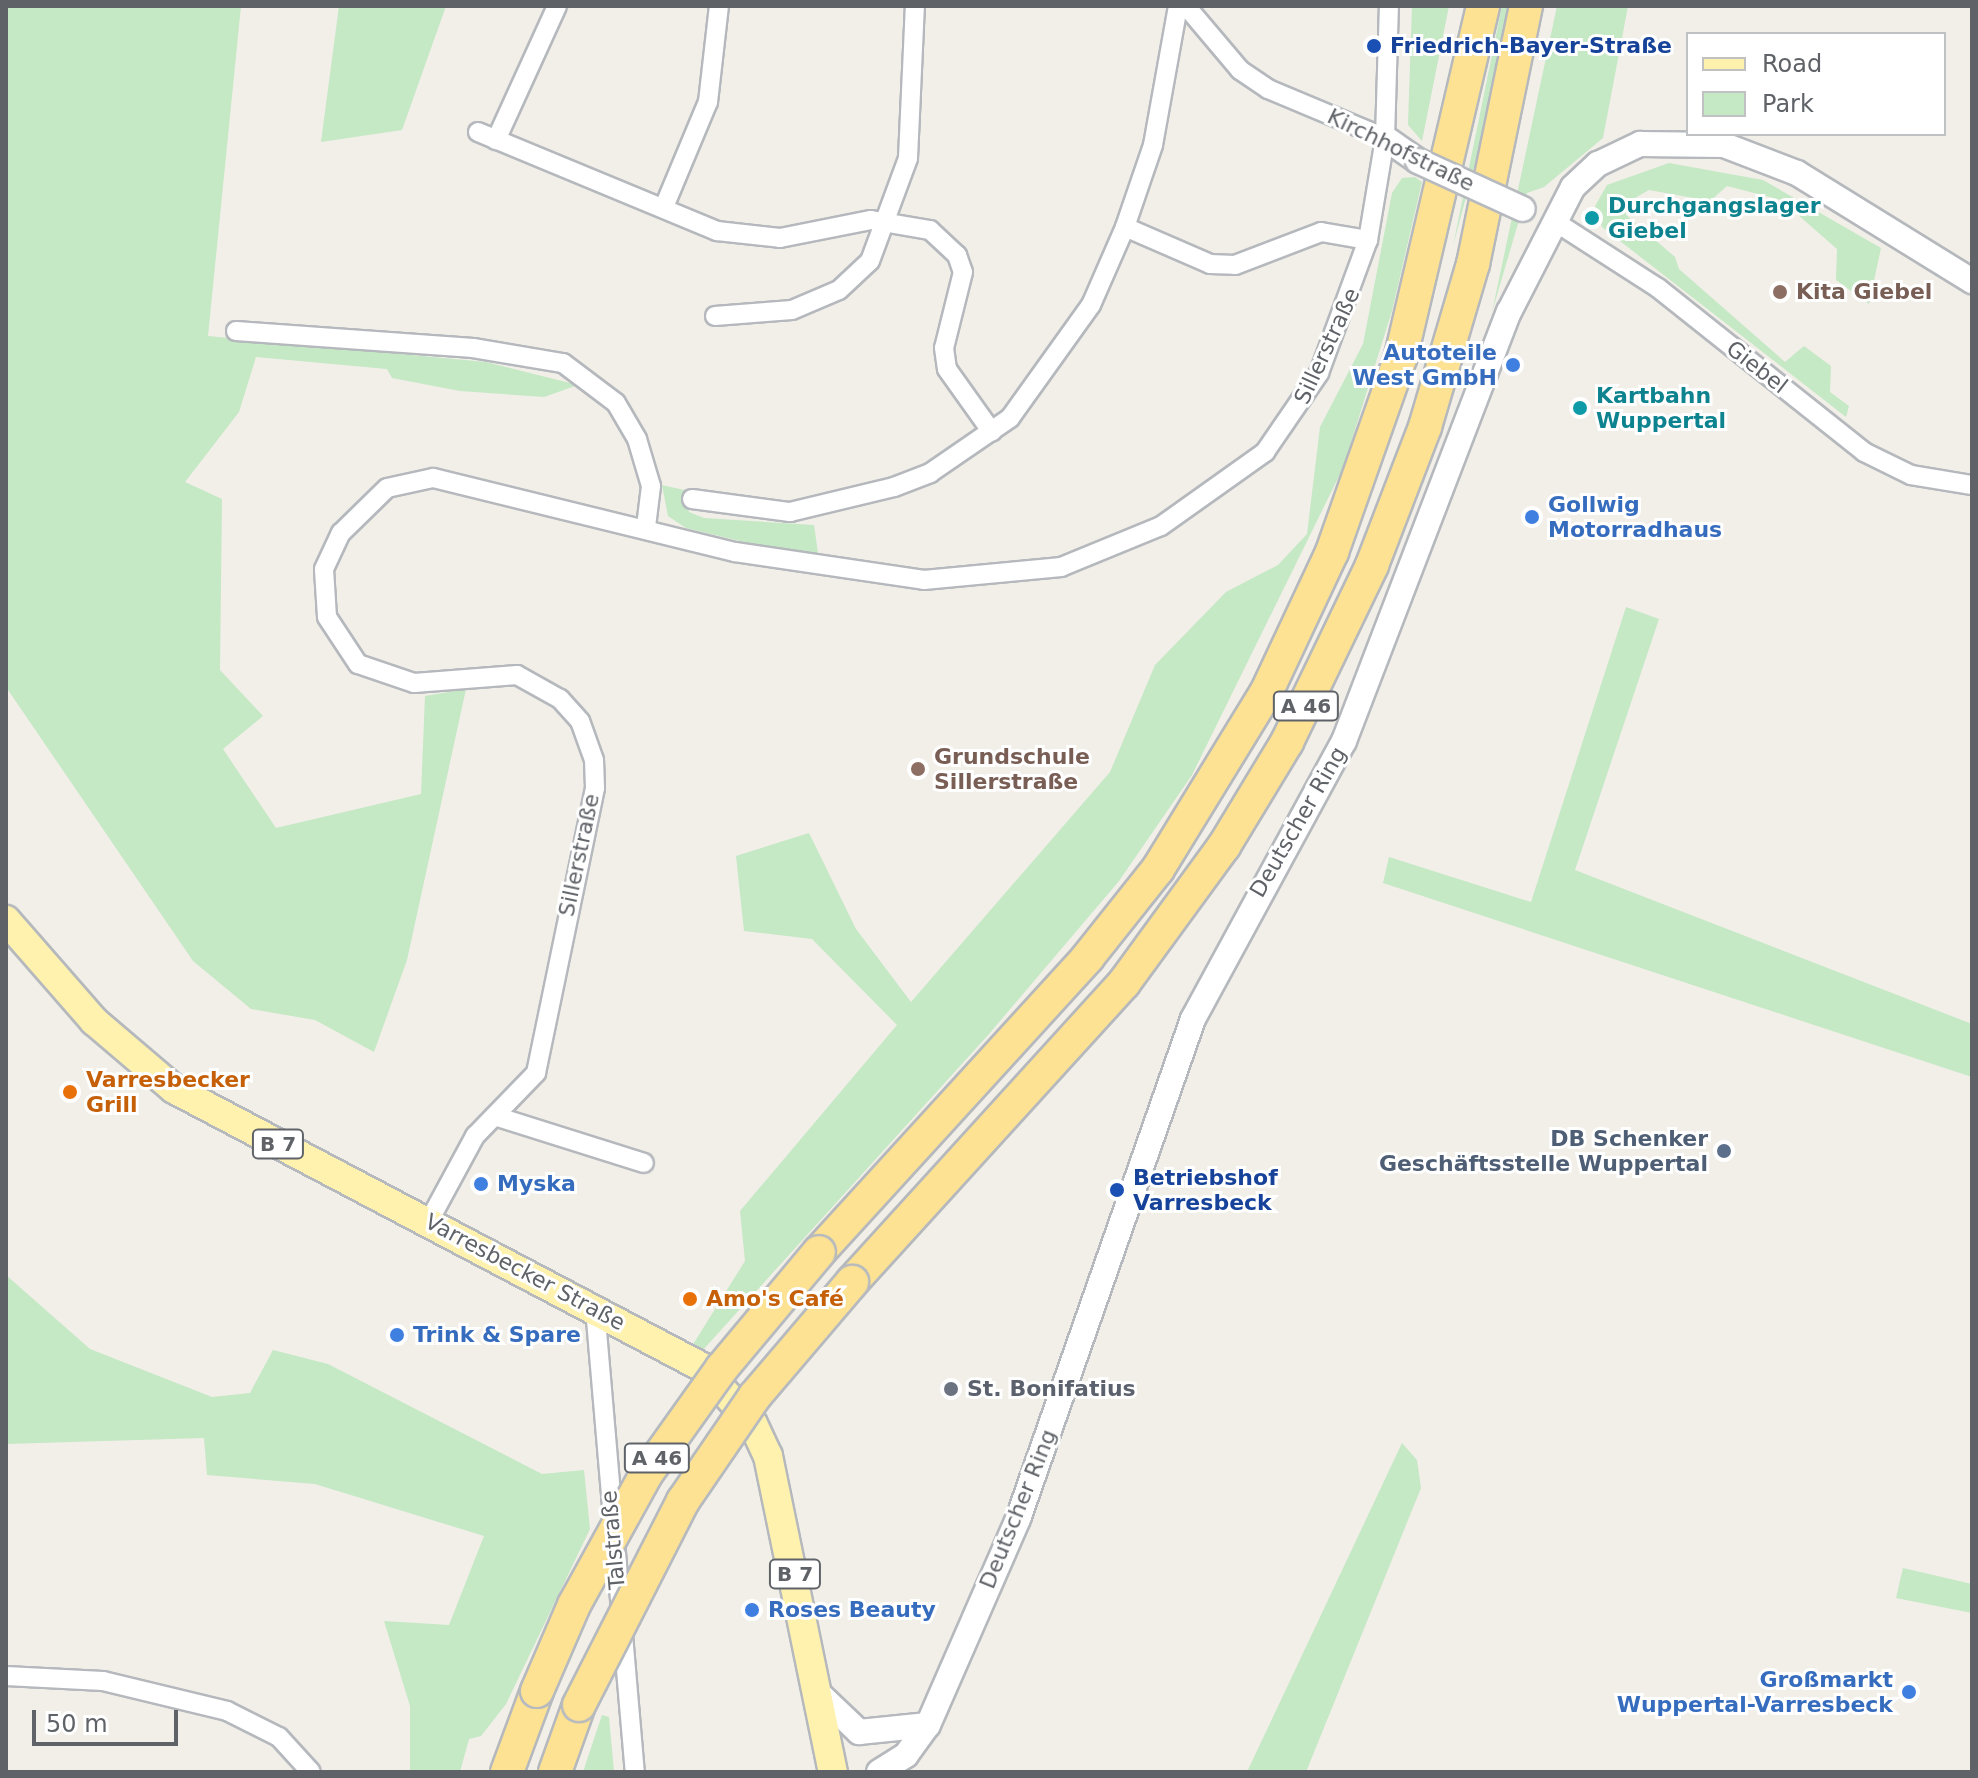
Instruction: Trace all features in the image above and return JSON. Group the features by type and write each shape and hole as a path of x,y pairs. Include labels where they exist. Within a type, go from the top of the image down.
{"highway":[{"name":"A 46","path":"507,1772 574,1605 647,1473 722,1368 819,1252 1106,935 1200,806 1266,693 1332,552 1401,356 1483,6"},
{"name":"A 46","path":"555,1772 579,1705 683,1501 755,1396 852,1282 1124,983 1216,858 1287,742 1372,565 1425,427 1473,264 1526,6"}],"main road":[{"name":"Varresbecker Straße","path":"6,920 144,1068 702,1367 753,1424 778,1491 833,1772"}],"street":[{"path":"496,140 557,6"},
{"path":"664,207 708,102 719,6"},
{"path":"715,316 792,310 839,290 870,261 889,222 913,124 915,6"},
{"path":"692,499 790,512 918,477 992,432 1063,350 1125,227 1153,145 1178,6"},
{"name":"Kirchhofstraße","path":"1186,6 1240,70 1268,89 1385,138 1418,161 1554,221"},
{"name":"Sillerstraße","path":"429,1221 475,1136 536,1073 595,788 594,760 580,721 560,699 517,675 414,683 358,664 327,617 324,569 364,506 417,479 458,480 771,559 924,580 1010,577 1108,552 1221,489 1265,452 1319,373 1368,240 1385,138 1389,6"},
{"path":"478,132 664,207 749,237 889,222 930,230 957,255 963,289 944,348 947,369 992,432"},
{"name":"Deutscher Ring","path":"879,1772 906,1755 928,1725 1018,1519 1210,978 1344,741 1509,312 1573,187 1613,155 1640,144 1705,142 1797,173 1972,281"},
{"name":"Giebel","path":"1554,221 1658,288 1864,452 1911,475 1972,485"},
{"path":"1125,227 1210,264 1235,265 1321,232 1368,240"},
{"path":"236,331 473,348 563,363 616,403 637,439 651,486 646,527"},
{"path":"495,1116 644,1163"},
{"name":"Talstraße","path":"595,1308 635,1772"},
{"path":"6,1676 103,1681 227,1711 279,1737 311,1772"},
{"path":"818,1693 859,1732 928,1725 915,1772"}],"green space":[{"path":"6,6 241,6 208,336 486,362 578,385 544,397 460,391 392,378 387,369 256,357 239,412 185,482 222,499 220,670 263,716 223,749 276,828 421,794 425,696 466,689 407,960 374,1052 315,1020 251,1009 193,961 6,687"},
{"path":"339,6 446,6 402,130 321,142"},
{"path":"1412,6 1449,6 1422,141 1408,125"},
{"path":"1502,6 1510,6 1493,96 1453,246"},
{"path":"1557,6 1628,6 1603,138 1544,187 1527,193 1492,312"},
{"path":"1669,163 1763,180 1881,248 1869,304 1836,280 1837,249 1781,200 1727,186 1710,201 1649,190 1626,203 1626,215 1675,257 1679,269 1785,362 1804,346 1831,366 1830,392 1849,406 1846,417 1602,227 1595,206 1607,185"},
{"path":"1415,177 1422,182 1392,311 1343,468 1192,775 1119,881 989,1034 702,1351 692,1346 745,1261 740,1211 897,1025 812,939 744,931 736,856 809,833 856,929 911,1002 1110,772 1155,665 1226,592 1278,565 1307,534 1320,427 1363,344 1392,193 1402,178"},
{"path":"662,485 684,490 689,512 704,518 814,525 819,560 686,528 668,516"},
{"path":"1626,607 1659,619 1575,870 1972,1024 1972,1077 1383,883 1389,857 1531,902"},
{"path":"6,1275 90,1349 212,1397 250,1393 273,1350 328,1364 542,1474 584,1470 590,1529 506,1704 481,1736 469,1739 460,1772 410,1772 410,1706 384,1621 449,1625 484,1536 315,1484 207,1475 204,1438 6,1444"},
{"path":"1402,1443 1417,1460 1421,1488 1306,1772 1247,1772"},
{"path":"1903,1568 1972,1584 1972,1613 1896,1598"},
{"path":"602,1715 609,1717 614,1772 583,1772"}],"place":[{"name":"Friedrich-Bayer-Straße","path":"1374,46"},
{"name":"Durchgangslager Giebel","path":"1592,218"},
{"name":"Kita Giebel","path":"1780,292"},
{"name":"Autoteile West GmbH","path":"1513,365"},
{"name":"Kartbahn Wuppertal","path":"1580,408"},
{"name":"Gollwig Motorradhaus","path":"1532,517"},
{"name":"Grundschule Sillerstraße","path":"918,769"},
{"name":"Varresbecker Grill","path":"70,1092"},
{"name":"DB Schenker Geschäftsstelle Wuppertal","path":"1724,1151"},
{"name":"Myska","path":"481,1184"},
{"name":"Betriebshof Varresbeck","path":"1117,1190"},
{"name":"Amo's Café","path":"690,1299"},
{"name":"Trink & Spare","path":"397,1335"},
{"name":"St. Bonifatius","path":"951,1389"},
{"name":"Roses Beauty","path":"752,1610"},
{"name":"Großmarkt Wuppertal-Varresbeck","path":"1909,1692"}]}
